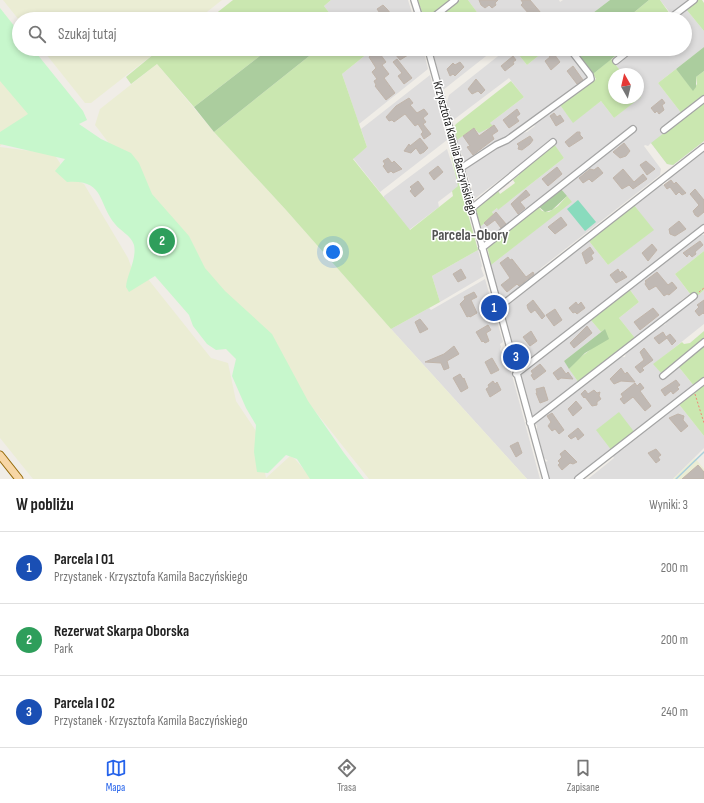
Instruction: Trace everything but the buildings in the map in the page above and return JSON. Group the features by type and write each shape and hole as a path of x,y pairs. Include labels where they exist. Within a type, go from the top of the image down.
{"main road":[{"path":"0,455 19,479"}],"street":[{"path":"414,0 418,12"},
{"path":"440,12 456,0"},
{"path":"678,12 694,0"},
{"name":"Krzysztofa Kamila Baczyńskiego","path":"430,56 546,479"},
{"path":"461,168 496,145 508,140 591,79 590,75 575,56"},
{"path":"616,61 622,56"},
{"path":"664,130 704,99"},
{"path":"482,248 633,129"},
{"path":"472,208 553,142"},
{"path":"498,308 704,147"},
{"path":"516,374 704,229"},
{"path":"530,423 694,296"},
{"path":"663,376 704,342"},
{"path":"578,479 704,382"}],"path":[{"path":"694,296 704,288"},
{"path":"692,391 696,396 704,423"}],"shaded area":[{"path":"331,0 408,0 412,12 329,12 324,6"},
{"path":"468,0 559,0 560,2 563,0 610,0 594,12 477,12"},
{"path":"660,0 691,0 676,12 670,12"},
{"path":"692,16 704,31 704,47 658,83 682,114 671,122 704,141 673,165 667,164 651,143 648,146 645,145 644,146 661,169 660,175 541,268 536,276 503,303 501,302 491,265 571,202 561,189 636,131 633,127 609,147 606,146 601,152 485,242 480,227 494,215 492,212 497,208 499,209 564,158 551,141 473,200 472,187 465,169 492,150 507,144 519,134 527,132 535,126 533,124 560,105 573,122 601,101 614,118 631,104 644,104 644,68 618,68 615,64 627,56 692,56"},
{"path":"364,56 425,56 428,69 359,124 342,74"},
{"path":"434,56 486,56 443,90"},
{"path":"498,56 520,56 527,65 538,56 572,56 588,77 588,79 555,101 531,120 530,119 521,125 522,127 505,140 465,164 457,140 474,128 476,131 490,123 524,97 509,78 452,121 447,102 449,95"},
{"path":"430,75 447,140 380,192 353,158 367,147 361,129"},
{"path":"447,149 459,186 438,202 439,207 409,230 384,196"},
{"path":"704,151 704,224 520,368 503,308 589,241 608,265 653,230 634,205 660,185 664,185 669,178"},
{"path":"699,235 704,235 704,251 675,274 690,294 635,338 619,318 639,302 630,290"},
{"path":"478,250 484,276 440,302 432,276"},
{"path":"485,279 503,342 500,344 500,349 501,352 505,350 506,353 540,479 527,479 391,329 429,308 431,310"},
{"path":"704,290 704,324 654,364 678,366 693,385 663,411 575,479 550,479 545,462 548,461 544,458 537,431 537,425 534,424 607,366 610,366 620,357 625,357 626,352 658,327 666,324 664,322 681,308 684,308"},
{"path":"590,319 601,332 564,361 579,383 533,417 521,373"},
{"path":"678,403 704,436 704,448 673,479 588,479 614,458 612,455 625,448 624,446"}],"green space":[{"path":"3,0 222,0 207,12 13,12"},
{"path":"233,0 331,0 324,6 329,12 218,12"},
{"path":"418,0 451,0 436,12 422,12"},
{"path":"460,0 468,0 477,12 444,12"},
{"path":"610,0 649,0 634,12 594,12"},
{"path":"649,0 660,0 669,12 634,12"},
{"path":"696,0 702,0 704,3 704,31 692,16 692,12 688,12 686,9"},
{"path":"0,8 12,23 12,56 39,56 83,111 87,120 79,124 101,139 131,153 139,163 152,194 189,236 205,268 225,291 272,334 308,401 364,479 310,479 297,459 286,455 268,473 257,472 254,452 256,425 246,408 232,376 236,359 226,349 216,350 207,344 193,326 189,315 155,276 129,292 126,287 135,250 133,242 109,216 94,188 88,184 79,182 67,182 55,171 65,159 0,144 0,132 28,114 0,81"},
{"path":"704,47 704,71 696,77 696,87 693,91 676,69"},
{"path":"48,56 151,56 91,103 85,103"},
{"path":"152,56 260,56 194,107 157,64 131,84 126,77"},
{"path":"260,56 309,56 214,132 194,107"},
{"path":"309,56 364,56 342,74 367,147 353,159 410,230 453,196 452,191 458,186 449,146 478,250 432,276 440,302 391,329 286,210 214,132"},
{"path":"520,56 538,56 527,65"},
{"path":"579,56 615,56 593,74"},
{"path":"611,59 618,68 608,68 608,104 632,104 614,118 601,101 573,123 560,105 596,79 593,74"},
{"path":"157,64 214,132 286,210 391,329 527,479 369,479 276,362 95,125 100,109"},
{"path":"676,69 693,90 697,84 696,77 704,71 704,96 682,114 658,83"},
{"path":"0,70 38,110 0,146"},
{"path":"511,81 524,97 490,123 493,126 479,133 474,128 457,140 454,127 456,124"},
{"path":"704,102 704,141 673,165 667,164 651,143"},
{"path":"554,144 564,158 498,210 497,208 492,212 494,215 480,227 475,207 497,189 500,194 515,183 513,180 519,175 519,170"},
{"path":"0,147 54,154 60,163 62,173 84,184 128,258 137,283 148,279 211,358 228,363 236,401 258,434 266,478 290,456 295,459 312,479 33,479 0,438"},
{"path":"561,189 567,196 552,210 545,212 538,206"},
{"path":"567,196 572,202 491,265 488,250 486,248 538,206 542,211 549,212 558,206"},
{"path":"578,200 596,222 585,231 567,209"},
{"path":"634,205 654,230 608,265 589,241"},
{"path":"704,251 704,290 694,299 675,274"},
{"path":"630,290 639,302 619,318 635,338 579,383 569,369 578,359 590,350 605,329 601,332 590,319"},
{"path":"605,329 609,339 585,353 569,369 564,361"},
{"path":"704,331 704,341 662,374 653,364 682,342 684,344 690,343"},
{"path":"704,345 704,379 694,386 678,366"},
{"path":"704,384 704,436 678,403"},
{"path":"619,412 635,433 612,451 596,430"},
{"path":"695,458 704,469 704,479 673,479"}],"waterway":[{"path":"676,479 704,452"}],"place":[{"name":"Rezerwat Skarpa Oborska","path":"162,241"},
{"name":"Parcela I 01","path":"494,308"},
{"name":"Parcela I 02","path":"516,357"}],"district":[{"name":"Parcela-Obory","path":"470,235"}]}
